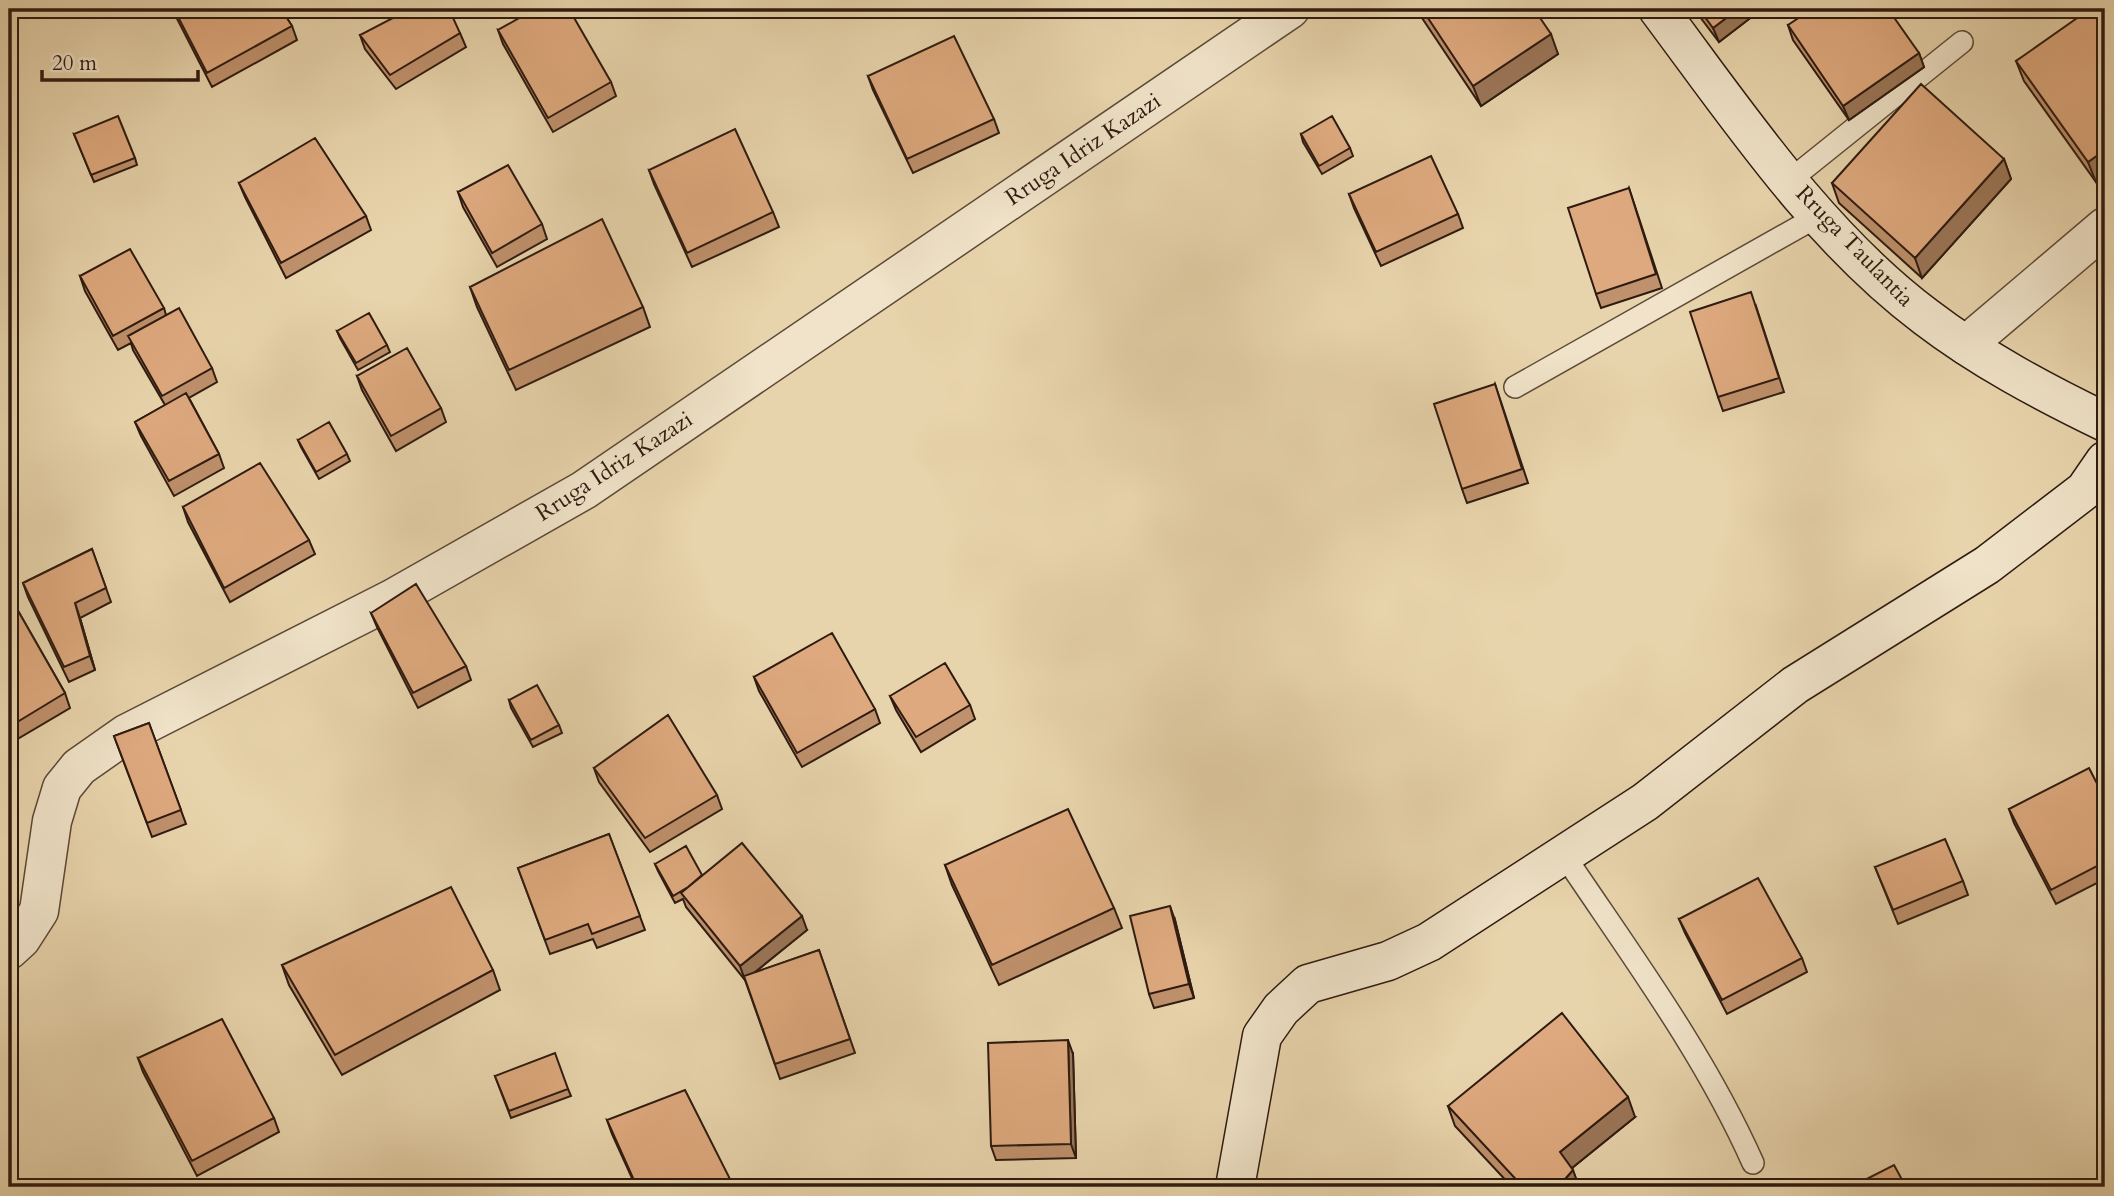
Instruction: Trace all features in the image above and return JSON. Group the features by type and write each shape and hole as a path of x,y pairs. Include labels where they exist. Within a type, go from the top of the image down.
{"street":[{"name":"Rruga Idriz Kazazi","path":"9,950 21,939 39,911 52,821 62,788 79,767 126,734 392,599 584,489 1290,9"},
{"name":"Rruga Taulantia","path":"1658,9 1790,180 1876,273 1925,317 1966,345 2043,392 2105,422"},
{"path":"1966,345 2105,226"},
{"path":"1234,1187 1262,1036 1281,1009 1308,984 1388,961 1429,942 1645,802 1795,685 1986,565 2085,489 2105,461"}],"lane":[{"path":"1790,180 1962,42"},
{"path":"1515,387 1820,215"},
{"path":"1564,855 1652,984 1730,1112 1753,1163"}],"building":[{"path":"174,9 281,9 292,26 207,73"},
{"path":"410,9 449,9 460,33 390,75 360,35"},
{"path":"535,9 569,9 611,82 548,118 498,30"},
{"path":"1422,9 1534,9 1551,34 1473,86"},
{"path":"1699,9 1738,9 1713,28"},
{"path":"1812,9 1888,9 1919,53 1843,106 1788,25"},
{"path":"2090,9 2105,9 2105,150 2088,162 2016,61"},
{"path":"954,36 994,119 907,159 868,76"},
{"path":"1921,84 2004,159 1915,258 1832,183"},
{"path":"118,116 135,158 91,175 74,134"},
{"path":"1332,116 1350,148 1319,166 1301,134"},
{"path":"735,129 773,212 687,253 649,170"},
{"path":"315,138 366,216 281,263 239,183"},
{"path":"1431,156 1458,214 1376,252 1349,194"},
{"path":"508,165 542,224 492,253 458,192"},
{"path":"1629,188 1656,274 1596,294 1568,208"},
{"path":"602,219 643,307 509,370 470,287"},
{"path":"130,249 164,308 113,336 80,276"},
{"path":"1751,292 1779,378 1718,397 1690,312"},
{"path":"179,308 212,368 162,396 128,336"},
{"path":"369,313 387,345 356,363 337,331"},
{"path":"407,348 441,408 391,436 357,376"},
{"path":"1495,384 1522,469 1462,489 1434,404"},
{"path":"186,393 219,454 169,481 135,422"},
{"path":"329,422 347,454 316,472 298,440"},
{"path":"260,463 309,540 224,588 183,507"},
{"path":"92,549 106,588 75,603 90,656 64,667 23,583"},
{"path":"416,584 466,666 413,693 371,613"},
{"path":"9,595 65,693 9,727"},
{"path":"832,633 875,709 797,753 754,677"},
{"path":"945,663 970,705 916,737 890,696"},
{"path":"537,685 559,725 531,740 509,700"},
{"path":"668,715 717,795 645,838 594,768"},
{"path":"149,723 181,810 147,823 114,736"},
{"path":"2089,768 2105,799 2105,862 2051,890 2009,809"},
{"path":"1068,809 1114,908 992,965 945,865"},
{"path":"609,834 640,916 592,934 588,924 545,940 518,868"},
{"path":"1945,839 1963,881 1893,910 1875,867"},
{"path":"742,843 802,916 740,966 681,893"},
{"path":"686,846 702,875 673,896 655,864"},
{"path":"1758,878 1802,958 1722,1000 1679,919"},
{"path":"451,887 493,970 335,1055 282,965"},
{"path":"1170,906 1189,984 1149,994 1130,916"},
{"path":"819,950 850,1039 775,1064 744,976"},
{"path":"1562,1013 1628,1097 1560,1152 1573,1170 1558,1187 1523,1187 1448,1106"},
{"path":"222,1019 274,1118 192,1161 138,1058"},
{"path":"1068,1040 1071,1144 991,1146 988,1043"},
{"path":"555,1053 568,1089 509,1111 495,1076"},
{"path":"2105,1075 2105,1089 2099,1078"},
{"path":"685,1090 730,1179 702,1187 637,1187 607,1120"},
{"path":"1894,1165 1906,1187 1851,1187"},
{"path":"193,1180 194,1187 162,1187"}]}
